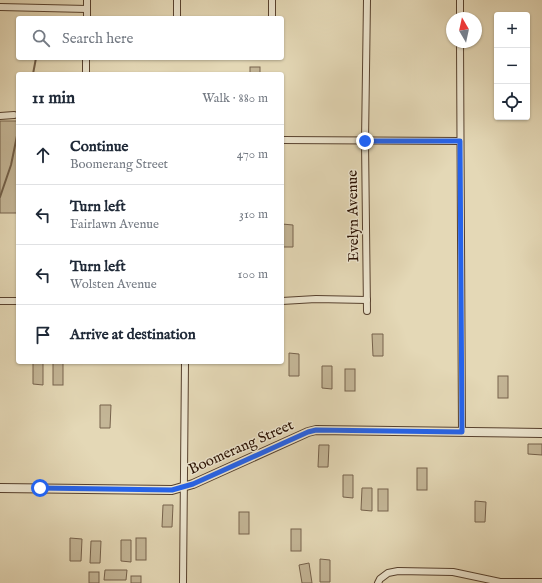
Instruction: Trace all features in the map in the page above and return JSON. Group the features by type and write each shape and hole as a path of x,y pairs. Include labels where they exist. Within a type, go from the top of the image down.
{"street":[{"path":"87,0 87,16"},
{"path":"177,0 177,16"},
{"path":"272,0 272,16"},
{"name":"Evelyn Avenue","path":"367,0 365,141 367,311"},
{"path":"460,0 460,12"},
{"path":"0,7 87,9"},
{"path":"460,48 462,432"},
{"path":"86,60 86,72"},
{"path":"0,116 14,115"},
{"path":"284,140 460,141"},
{"path":"284,301 316,299 367,300"},
{"path":"0,301 16,301"},
{"path":"184,583 185,364"},
{"name":"Boomerang Street","path":"0,488 172,490 184,487 308,432 316,430 542,433"},
{"path":"378,583 380,579 388,573 398,571 454,572 500,582 542,582"}],"shaded area":[{"path":"250,67 260,67 260,72 250,72"},
{"path":"0,121 16,121 16,213 0,213"},
{"path":"284,224 293,225 293,247 284,247"},
{"path":"372,334 383,334 383,356 373,356"},
{"path":"289,353 299,354 299,376 289,376"},
{"path":"33,364 43,364 43,385 33,384"},
{"path":"53,364 63,364 63,385 53,385"},
{"path":"322,366 332,366 332,389 322,388"},
{"path":"345,369 355,369 355,391 345,391"},
{"path":"498,376 508,376 508,398 498,398"},
{"path":"100,405 111,405 110,428 100,428"},
{"path":"528,444 542,444 542,455 528,454"},
{"path":"319,445 329,445 328,467 318,467"},
{"path":"417,468 427,468 427,490 417,490"},
{"path":"343,475 353,475 353,498 343,497"},
{"path":"362,488 372,488 372,511 361,510"},
{"path":"378,489 388,489 388,511 378,511"},
{"path":"475,501 486,502 485,522 475,522"},
{"path":"163,505 173,505 172,527 162,527"},
{"path":"239,512 249,512 249,534 239,534"},
{"path":"291,529 301,529 301,551 291,551"},
{"path":"70,538 82,539 81,561 70,561"},
{"path":"136,538 146,538 146,560 136,560"},
{"path":"121,540 131,540 131,562 121,561"},
{"path":"91,541 101,541 100,563 90,563"},
{"path":"320,559 330,560 330,582 320,582"},
{"path":"309,563 312,583 302,583 299,565"},
{"path":"105,570 127,570 126,580 104,580"},
{"path":"89,572 99,572 99,583 89,583"},
{"path":"131,576 141,576 141,583 131,583"}],"waterway":[{"path":"33,72 36,60"},
{"path":"0,197 11,165 16,141"}],"route":[{"path":"40,488 172,490 193,484 308,432 323,429 462,432 460,141 365,141"}]}
